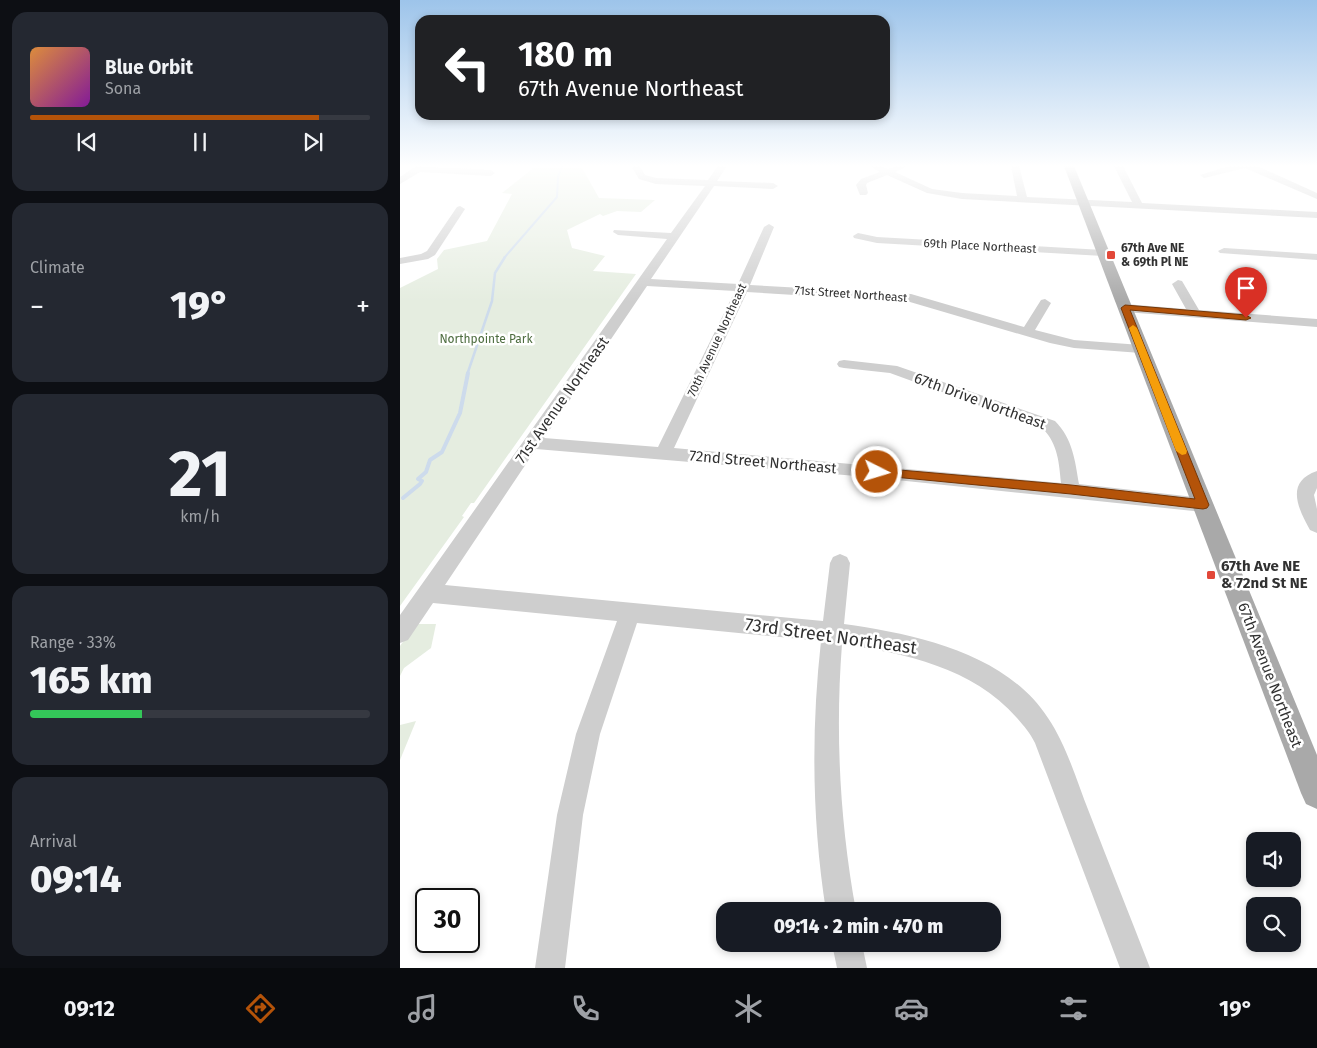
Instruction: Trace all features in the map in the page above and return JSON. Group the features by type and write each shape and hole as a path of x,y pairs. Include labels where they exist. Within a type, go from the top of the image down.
{"main road":[{"name":"67th Avenue Northeast","path":"1086,211 1317,793"}],"street":[{"path":"400,261 424,257 436,248 459,211"},
{"name":"71st Avenue Northeast","path":"400,633 692,211"},
{"path":"1241,211 1317,215"},
{"name":"70th Avenue Northeast","path":"663,453 743,287 769,227"},
{"path":"618,232 675,236"},
{"name":"69th Place Northeast","path":"858,236 877,240 1103,253"},
{"path":"1224,251 1317,257"},
{"name":"71st Street Northeast","path":"644,282 912,298 1074,344 1141,349"},
{"path":"1178,284 1194,313"},
{"path":"1027,332 1045,303"},
{"path":"1125,308 1317,323"},
{"name":"67th Drive Northeast","path":"844,364 892,369 1049,425 1057,432 1062,441 1071,490"},
{"name":"72nd Street Northeast","path":"532,443 1071,490 1203,505"},
{"path":"1312,482 1305,495 1306,506 1317,525"},
{"path":"839,902 834,871 826,787 826,710 831,632 840,563"},
{"name":"73rd Street Northeast","path":"428,593 831,632 925,648 959,661 990,678 1039,725 1052,751 1135,968"},
{"path":"550,968 570,815 588,734 630,613"},
{"path":"849,952 852,968"}],"green space":[{"name":"Northpointe Park","path":"503,211 617,211 603,216 600,214 567,230 572,248 605,256 593,271 636,274 474,503 471,503 462,516 464,517 400,606 400,288 438,269 437,259 444,250 487,241"},
{"path":"416,624 436,624 431,648 404,668 400,676 400,646"},
{"path":"416,721 400,760 400,725"}],"waterway":[{"path":"504,258 545,211"},
{"path":"467,375 492,301 495,273 505,257"},
{"path":"403,498 420,484 422,481 418,479 426,472 430,460 442,452 460,413 468,373"}],"slow traffic":[{"path":"1133,328 1182,451"}],"place":[{"name":"67th Ave NE & 69th Pl NE","path":"1111,255"},
{"name":"67th Ave NE & 72nd St NE","path":"1211,575"}],"route":[{"path":"877,472 1071,490 1203,505 1125,308 1246,318"}]}
